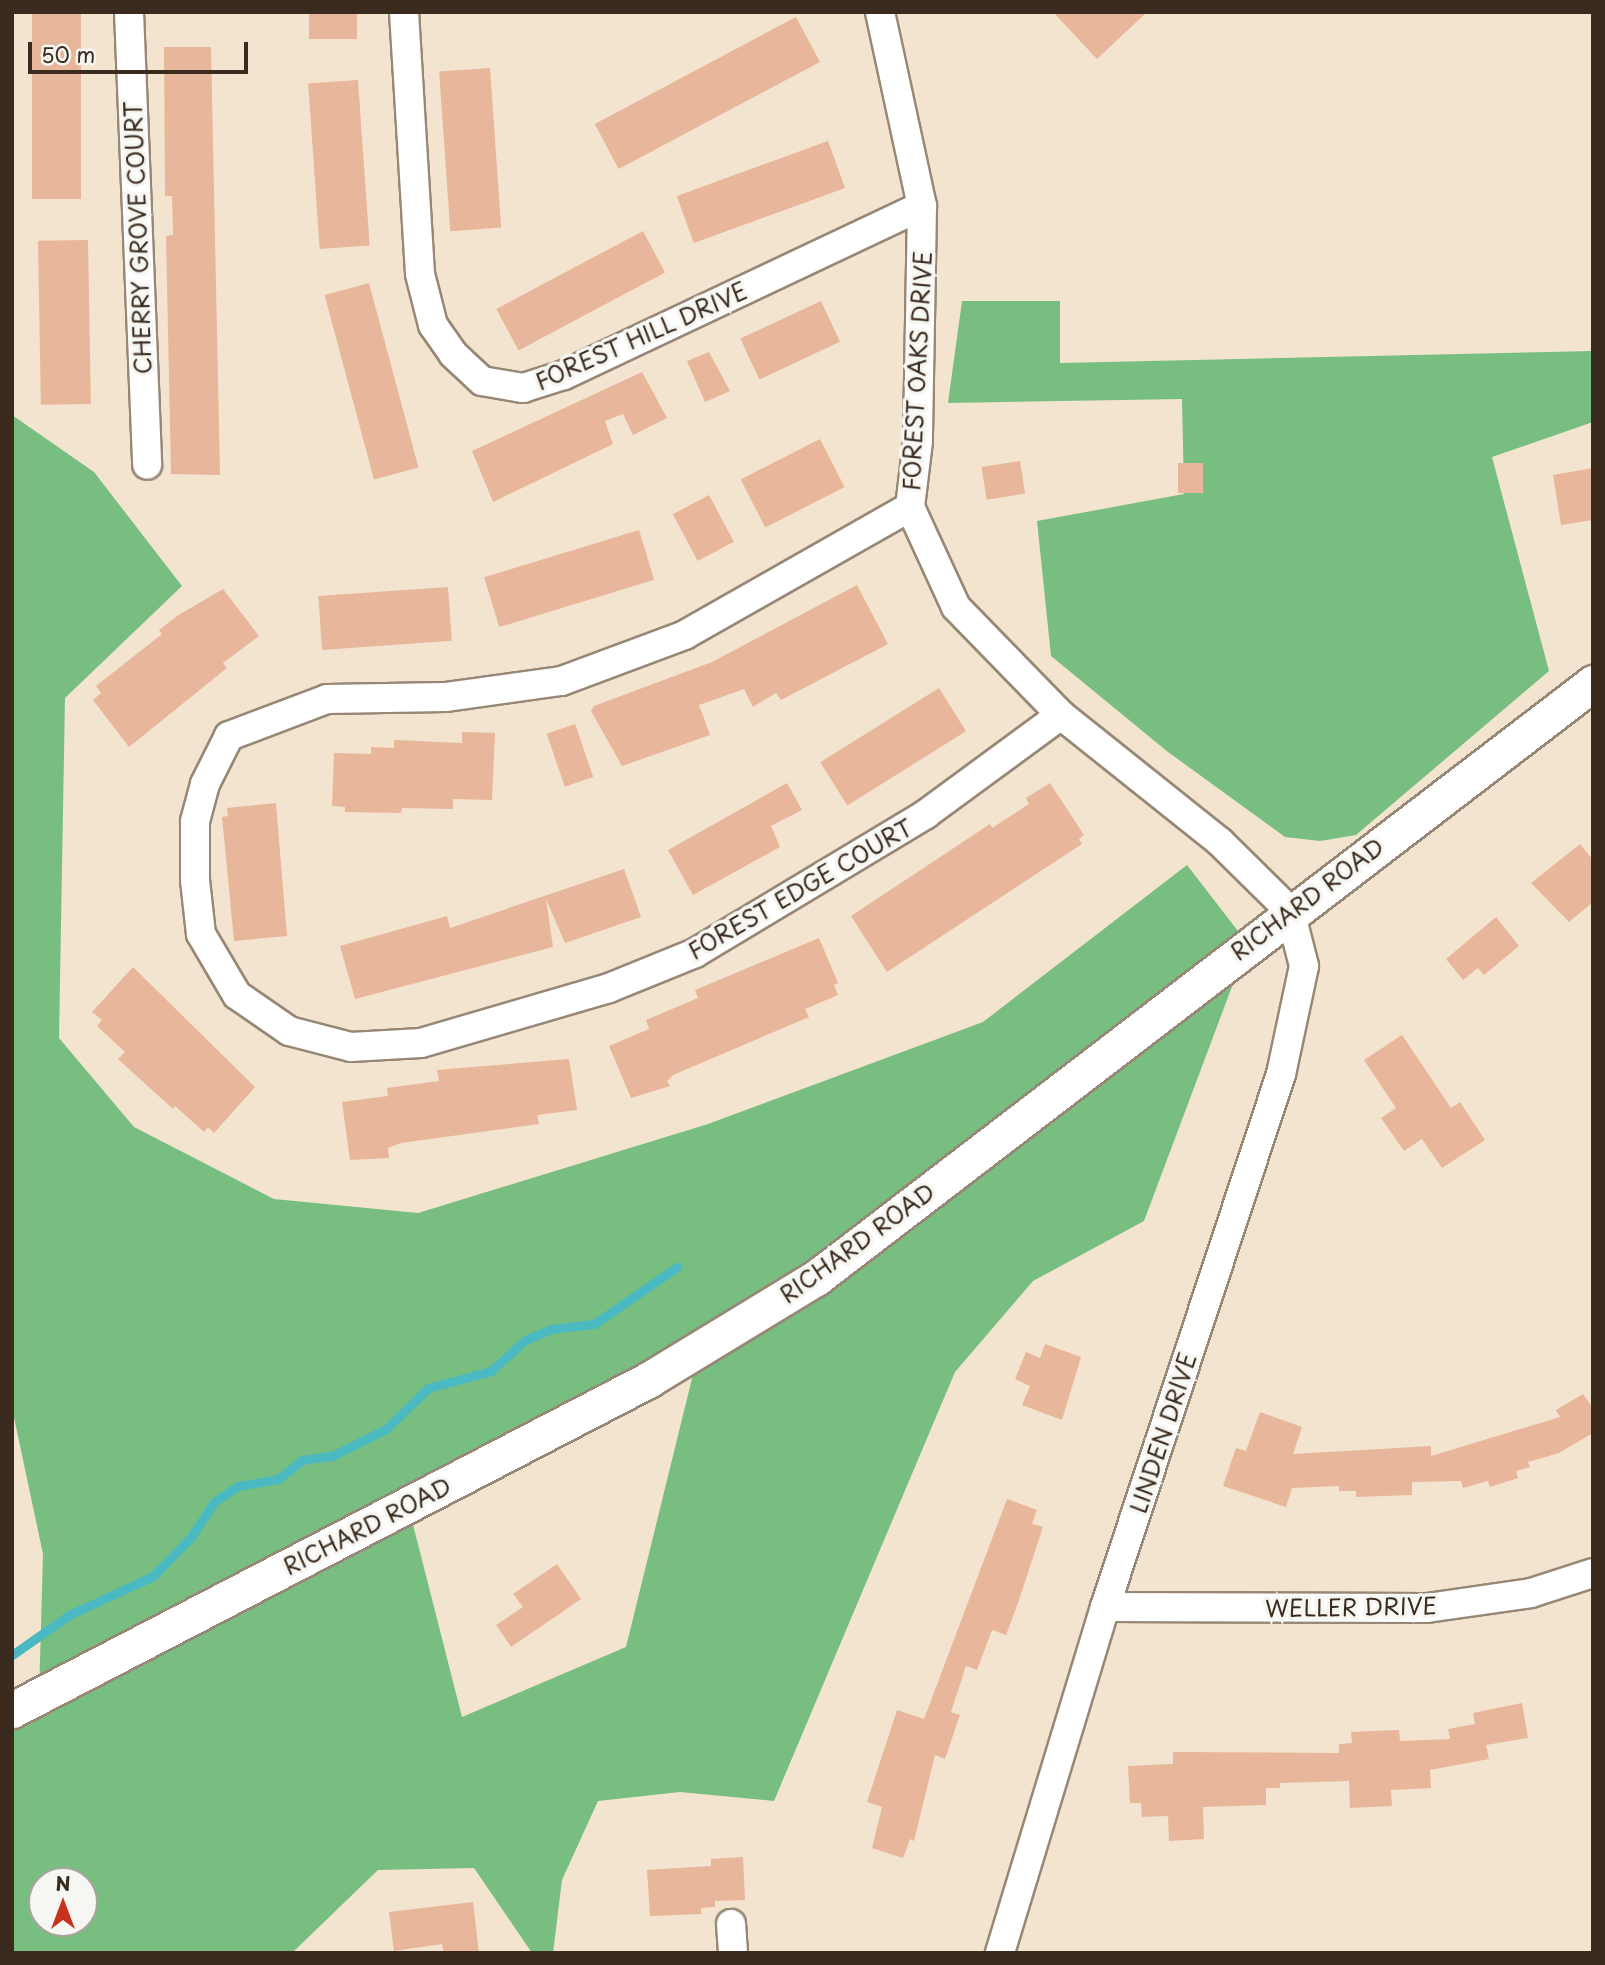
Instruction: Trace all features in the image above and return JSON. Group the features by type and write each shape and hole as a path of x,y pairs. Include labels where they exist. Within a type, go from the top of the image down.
{"street":[{"name":"CHERRY GROVE COURT","path":"129,12 147,465"},
{"name":"FOREST HILL DRIVE","path":"404,12 420,274 433,325 453,354 482,381 523,388 564,375 922,206"},
{"name":"FOREST OAKS DRIVE","path":"880,12 922,206 918,441 910,507 956,607 1060,715 1220,842 1290,911"},
{"name":"FOREST EDGE COURT","path":"910,507 685,635 561,681 445,697 327,699 229,736 205,784 195,822 195,880 201,934 237,995 289,1031 351,1047 421,1043 609,988 695,953 915,821 1060,715"},
{"name":"RICHARD ROAD","path":"12,1710 648,1380 816,1279 1290,911 1593,683"},
{"name":"LINDEN DRIVE","path":"1000,1953 1105,1607 1282,1074 1304,966 1290,911"},
{"name":"WELLER DRIVE","path":"1105,1607 1427,1608 1531,1593 1593,1573"},
{"path":"731,1924 733,1953"}],"green space":[{"path":"962,301 1060,301 1060,363 1593,351 1593,422 1492,457 1549,671 1356,835 1320,841 1285,837 1168,752 1051,656 1037,521 1184,494 1182,399 948,403"},
{"path":"12,415 94,472 182,586 65,698 59,1038 134,1127 274,1199 418,1213 708,1124 983,1022 1187,865 1248,944 1144,1221 1033,1281 955,1372 774,1801 680,1792 598,1801 562,1880 553,1953 532,1953 474,1868 378,1870 292,1953 12,1953 12,1710 39,1696 43,1554 12,1408","holes":["699,1350 626,1647 462,1717 408,1505"]}],"building":[{"path":"32,12 81,12 81,199 32,199"},
{"path":"309,12 357,12 357,39 309,39"},
{"path":"1053,12 1147,12 1097,59"},
{"path":"796,17 820,62 619,169 595,124"},
{"path":"164,47 211,47 220,475 171,474 166,236 173,235 172,196 165,196"},
{"path":"490,68 501,228 450,231 439,72"},
{"path":"358,80 370,246 320,249 308,83"},
{"path":"828,141 845,188 694,243 677,196"},
{"path":"643,231 665,272 518,350 496,309"},
{"path":"88,240 91,404 41,405 38,241"},
{"path":"369,283 418,467 374,479 325,295"},
{"path":"821,301 840,342 759,379 740,339"},
{"path":"709,352 730,391 705,402 687,361"},
{"path":"642,372 667,418 633,435 623,414 605,421 613,444 493,502 472,451"},
{"path":"820,439 845,487 765,528 741,479"},
{"path":"1020,461 1025,494 987,500 981,467"},
{"path":"1178,463 1203,463 1203,493 1178,493"},
{"path":"1593,468 1593,520 1561,525 1553,475"},
{"path":"709,495 734,542 698,561 673,514"},
{"path":"639,530 654,580 499,627 484,577"},
{"path":"857,585 888,644 781,700 776,693 753,707 744,689 699,705 710,735 622,766 591,711 594,706 712,662"},
{"path":"448,587 452,641 322,650 318,596"},
{"path":"223,589 259,636 223,663 227,668 129,747 93,700 101,693 96,686 162,634 159,630 177,616"},
{"path":"939,688 966,731 847,805 820,762"},
{"path":"575,724 593,777 565,787 547,734"},
{"path":"462,732 495,733 492,800 453,799 453,809 402,808 401,813 345,812 345,807 332,806 334,753 371,754 371,747 394,748 394,740 462,743"},
{"path":"787,783 802,810 771,826 780,847 693,895 668,850"},
{"path":"1050,783 1084,835 1079,839 1082,844 887,972 851,916 990,824 992,828 1029,804 1026,798"},
{"path":"276,803 287,936 234,941 222,817 228,816 227,808"},
{"path":"1580,844 1593,860 1593,902 1569,922 1531,883"},
{"path":"624,869 641,917 565,943 546,899 553,947 355,999 340,946 447,916 450,928"},
{"path":"1496,917 1519,946 1484,975 1478,968 1463,980 1446,959"},
{"path":"819,938 838,983 834,985 838,995 805,1009 809,1017 673,1075 667,1081 670,1086 631,1098 609,1046 649,1029 646,1020 698,998 695,990"},
{"path":"133,967 255,1087 214,1133 208,1127 204,1132 175,1106 173,1109 118,1059 125,1052 97,1026 102,1020 92,1012"},
{"path":"1402,1035 1451,1108 1460,1102 1485,1140 1442,1168 1422,1139 1404,1151 1381,1118 1396,1108 1364,1060"},
{"path":"569,1059 577,1110 537,1115 539,1124 401,1143 388,1148 389,1158 350,1160 342,1102 388,1096 387,1088 439,1081 437,1070"},
{"path":"1045,1344 1081,1357 1062,1420 1022,1405 1030,1386 1015,1379 1026,1352 1040,1358"},
{"path":"1583,1394 1593,1408 1593,1433 1559,1453 1528,1462 1530,1467 1516,1471 1518,1478 1490,1487 1488,1481 1463,1488 1461,1481 1412,1482 1412,1495 1356,1497 1356,1491 1339,1491 1339,1486 1292,1488 1286,1507 1223,1486 1236,1448 1246,1451 1260,1412 1302,1427 1293,1454 1431,1446 1431,1456 1560,1417 1556,1410"},
{"path":"1007,1499 1037,1510 1032,1524 1043,1527 1006,1635 992,1630 977,1670 966,1666 951,1712 960,1715 945,1759 935,1755 914,1841 910,1839 903,1858 872,1848 882,1807 867,1802 897,1710 924,1719"},
{"path":"557,1564 581,1599 511,1647 496,1625 523,1607 513,1594"},
{"path":"1522,1703 1528,1738 1486,1745 1489,1759 1430,1770 1431,1788 1391,1790 1392,1806 1350,1808 1349,1781 1280,1783 1280,1788 1266,1788 1266,1805 1203,1807 1204,1839 1169,1841 1168,1816 1142,1817 1141,1803 1130,1803 1128,1766 1173,1764 1173,1752 1339,1753 1339,1744 1352,1743 1351,1732 1399,1730 1400,1741 1450,1739 1448,1729 1475,1724 1473,1713"},
{"path":"743,1857 745,1900 715,1901 715,1907 701,1908 701,1914 650,1916 647,1870 711,1866 711,1859"},
{"path":"473,1902 479,1953 444,1953 442,1944 394,1951 389,1912"}],"waterway":[{"path":"12,1655 69,1615 153,1576 191,1537 214,1502 238,1486 278,1479 302,1460 332,1456 386,1429 428,1388 491,1371 525,1340 551,1329 594,1324 677,1267"}]}
